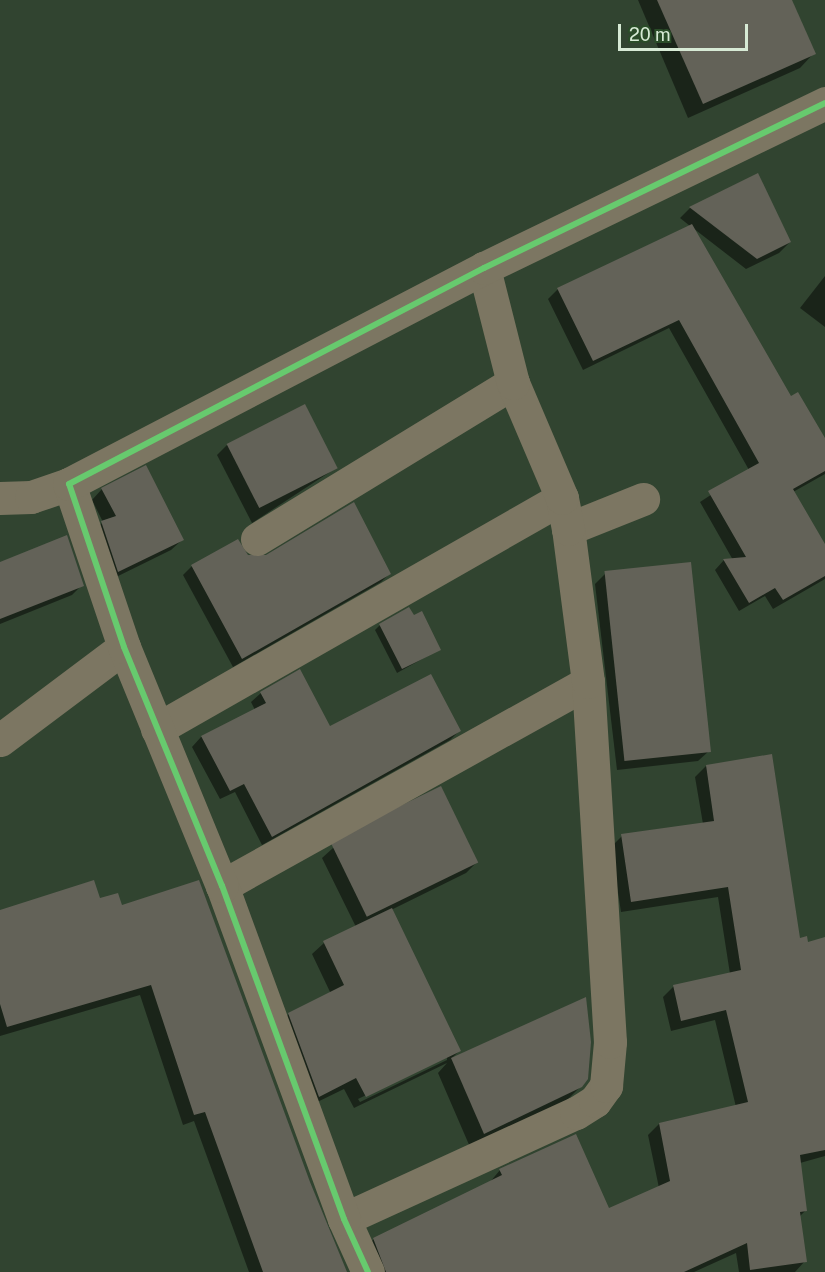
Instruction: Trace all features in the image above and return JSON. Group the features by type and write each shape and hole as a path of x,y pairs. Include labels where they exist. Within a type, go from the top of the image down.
{"street":[{"path":"0,498 31,497 69,484 484,268 825,103"},
{"path":"344,1219 576,1113 595,1101 606,1086 610,1042 588,682 565,513 513,382 484,268"},
{"path":"257,538 513,382"},
{"path":"69,484 124,646 222,886 344,1219 368,1272"},
{"path":"157,729 565,513 643,499"},
{"path":"0,740 124,646"},
{"path":"222,886 588,682"}],"building":[{"path":"657,0 792,0 816,54 703,104"},
{"path":"758,173 791,242 757,259 689,207"},
{"path":"692,224 791,396 798,392 825,438 825,471 793,489 825,544 825,576 783,600 775,588 749,603 723,559 746,557 708,491 759,463 679,320 593,361 557,288"},
{"path":"305,404 338,468 259,508 227,444"},
{"path":"146,465 184,540 118,572 101,521 116,516 101,488"},
{"path":"354,502 391,574 242,659 191,565 238,539 248,555 266,555"},
{"path":"67,535 84,586 0,619 0,562"},
{"path":"691,562 711,752 624,761 604,571"},
{"path":"409,607 414,615 422,611 441,650 402,669 379,624"},
{"path":"300,669 330,726 431,674 461,731 272,837 244,784 230,791 201,736 266,703 260,692"},
{"path":"772,754 800,938 807,936 808,942 825,937 825,1150 800,1155 807,1211 800,1212 807,1262 750,1270 747,1243 684,1272 386,1272 373,1238 502,1175 499,1169 576,1134 609,1208 670,1181 659,1123 748,1102 726,1010 681,1021 673,985 741,970 728,887 631,902 621,834 714,821 706,765"},
{"path":"441,786 478,862 367,917 330,840"},
{"path":"94,880 100,898 118,893 122,905 199,880 310,1182 347,1272 263,1272 205,1112 194,1115 151,985 7,1027 0,1004 0,910"},
{"path":"392,908 461,1051 366,1097 356,1078 319,1097 288,1013 344,985 323,941"},
{"path":"586,997 591,1042 588,1079 582,1087 484,1134 451,1058"}],"cycle path":[{"path":"368,1272 344,1219 222,886 124,647 69,484 484,268 825,103"}]}
